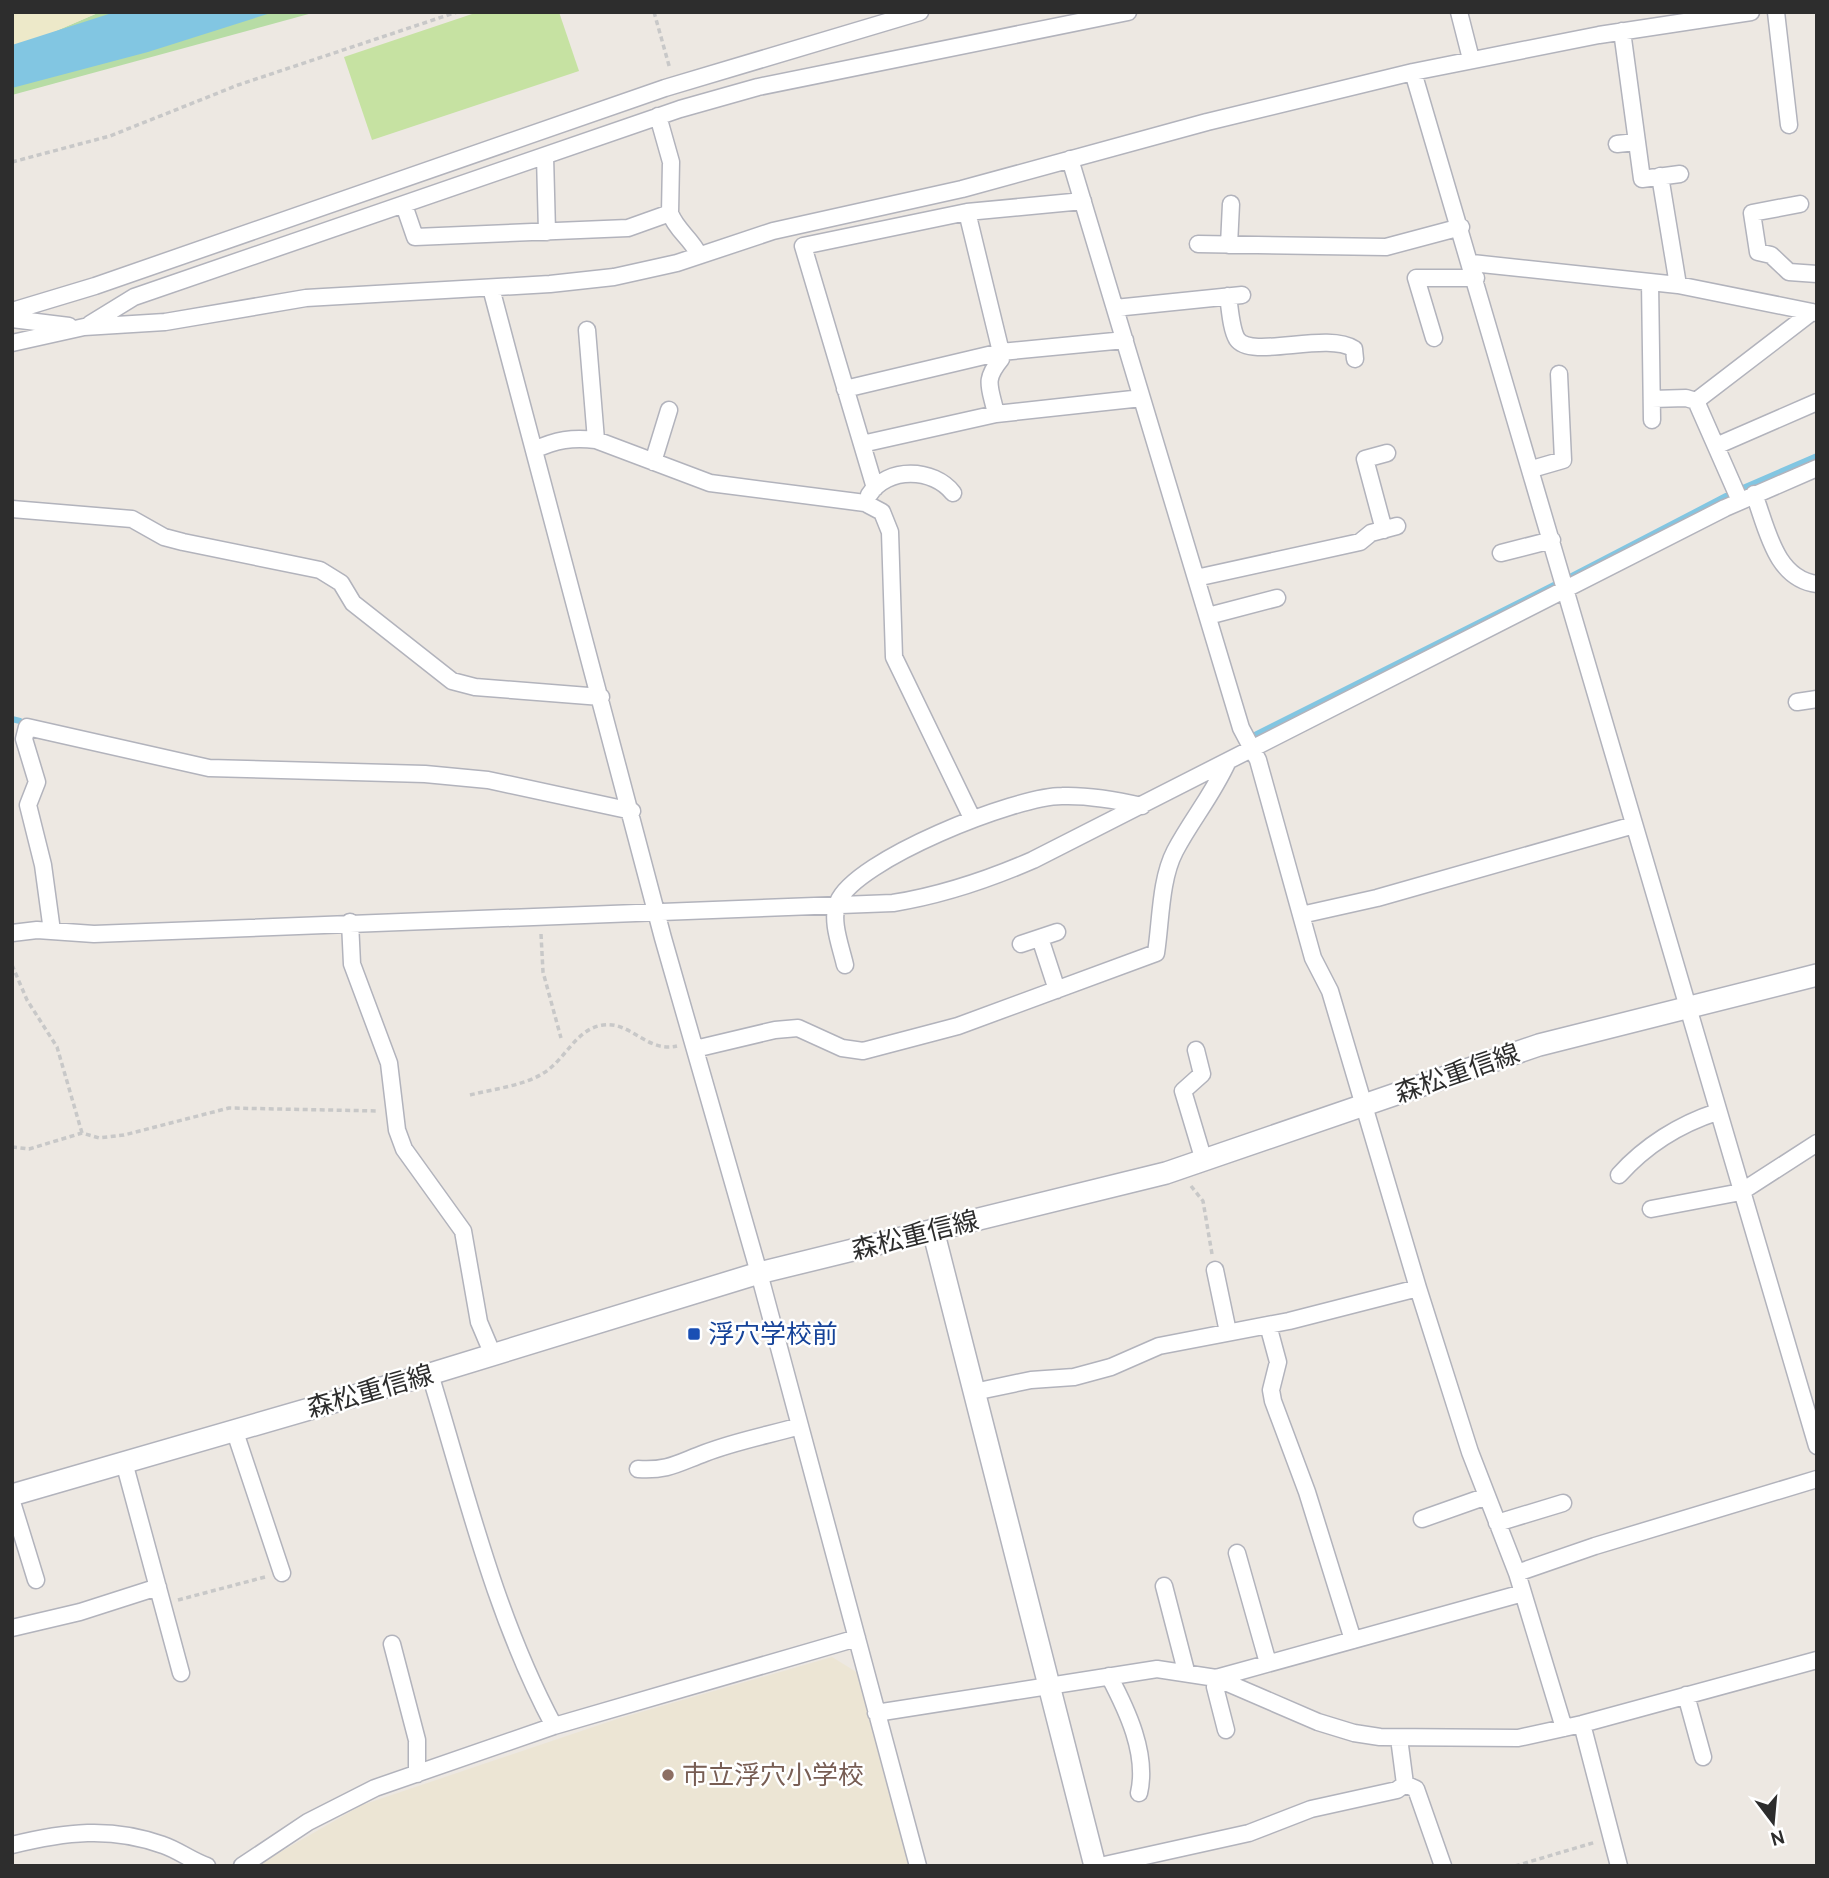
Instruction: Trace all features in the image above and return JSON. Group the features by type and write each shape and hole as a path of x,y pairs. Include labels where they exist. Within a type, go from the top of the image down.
{"main road":[{"name":"森松重信線","path":"12,1495 430,1374 759,1273 1098,1192 1179,1169 1539,1045 1817,975"},
{"path":"933,1230 1098,1866"}],"street":[{"path":"12,311 95,286 674,84 920,12"},
{"path":"12,319 84,327 134,297 658,116 758,87 1128,12"},
{"path":"1459,12 1471,59"},
{"path":"12,343 84,327 165,322 306,298 585,281 653,269 773,230 962,189 1413,72 1622,31 1751,12"},
{"path":"1776,12 1788,125"},
{"path":"1622,31 1642,179 1679,174"},
{"path":"1413,72 1474,271 1686,1007 1817,1446"},
{"path":"658,116 671,162 670,214 674,225 694,245 699,255"},
{"path":"1617,144 1636,142"},
{"path":"545,156 547,232"},
{"path":"1070,159 1241,728 1252,749 1319,975 1330,991 1418,1288 1487,1496 1517,1573 1564,1728"},
{"path":"1660,176 1678,285"},
{"path":"875,488 803,246 967,212 1083,201"},
{"path":"1229,245 1231,204"},
{"path":"1800,204 1752,213 1758,252 1771,255 1789,279 1817,274"},
{"path":"404,205 415,237 628,228 670,214"},
{"path":"967,212 1001,352 1001,359 990,369 989,377 996,414"},
{"path":"1198,244 1386,247 1461,228"},
{"path":"1434,338 1416,278 1474,271 1678,285 1815,313"},
{"path":"1650,282 1651,420"},
{"path":"491,288 918,1866"},
{"path":"1115,307 1235,295 1236,338 1243,345 1256,348 1335,342 1354,349 1355,359"},
{"path":"1652,399 1696,401 1815,313"},
{"path":"587,330 596,440"},
{"path":"845,389 1001,352 1125,340"},
{"path":"1532,469 1563,460 1559,374"},
{"path":"862,444 996,414 1142,398"},
{"path":"1696,401 1716,446 1783,566 1804,582 1817,584"},
{"path":"1716,446 1817,402"},
{"path":"653,462 668,410"},
{"path":"534,450 556,440 576,437 596,440 710,482 865,503 882,512 891,532 894,657 972,818"},
{"path":"1196,578 1316,560 1360,542 1371,533 1391,528 1365,459 1387,453"},
{"path":"12,933 52,931 94,934 893,903 965,887 1033,860 1747,498 1817,468"},
{"path":"865,503 875,488 905,474 920,473 946,484 953,493"},
{"path":"12,509 132,519 173,540 320,570 341,583 353,603 452,681 475,687 601,696"},
{"path":"1501,553 1552,540"},
{"path":"1208,616 1276,598"},
{"path":"1797,702 1817,699"},
{"path":"52,931 43,865 28,805 37,782 24,739 27,727 209,768 425,774 488,780 632,811"},
{"path":"694,1045 798,1028 842,1048 863,1051 958,1026 1156,953 1167,871 1176,851 1213,794 1228,761"},
{"path":"845,965 836,922 836,905 844,889 855,879 972,818 1059,795 1115,800 1142,806"},
{"path":"1301,915 1377,898 1633,825"},
{"path":"350,922 352,964 382,1038 404,1149 463,1231 480,1322 493,1355"},
{"path":"1021,944 1057,932"},
{"path":"1040,938 1057,990"},
{"path":"1196,1050 1202,1074 1183,1091 1204,1161"},
{"path":"1619,1175 1636,1156 1669,1134 1717,1112"},
{"path":"1651,1209 1741,1192 1817,1143"},
{"path":"1214,1270 1228,1332"},
{"path":"974,1392 1031,1380 1074,1377 1111,1367 1159,1346 1268,1325 1418,1288"},
{"path":"1268,1325 1278,1362 1271,1390 1273,1401 1307,1492 1353,1640"},
{"path":"430,1374 507,1621 533,1687 554,1726"},
{"path":"638,1469 660,1470 680,1466 705,1453 800,1426"},
{"path":"234,1430 282,1573"},
{"path":"124,1462 181,1673"},
{"path":"1517,1573 1595,1546 1817,1479"},
{"path":"1422,1519 1487,1496"},
{"path":"12,1502 36,1580"},
{"path":"1497,1523 1563,1503"},
{"path":"1237,1553 1268,1663"},
{"path":"1164,1586 1186,1671"},
{"path":"12,1628 80,1612 158,1587"},
{"path":"1216,1678 1523,1593"},
{"path":"242,1866 308,1822 346,1802 417,1774 554,1726 857,1638"},
{"path":"393,1644 417,1740 417,1774"},
{"path":"877,1713 1157,1669 1186,1671 1216,1678 1318,1722 1354,1734 1399,1738 1518,1738 1582,1724 1817,1660"},
{"path":"1109,1676 1134,1734 1143,1775 1139,1793"},
{"path":"1216,1678 1215,1687 1226,1731"},
{"path":"1686,1695 1703,1757"},
{"path":"1582,1724 1619,1866"},
{"path":"1399,1738 1405,1784"},
{"path":"1098,1866 1249,1833 1311,1809 1396,1790 1405,1784"},
{"path":"1405,1784 1416,1789 1443,1866"},
{"path":"12,1845 84,1831 115,1833 166,1846 207,1866"}],"path":[{"path":"12,162 110,136 238,85 457,12"},
{"path":"654,12 674,84"},
{"path":"538,916 543,972 561,1038"},
{"path":"12,965 27,1000 57,1047 82,1133"},
{"path":"470,1095 538,1076 549,1070 586,1030 606,1024 621,1026 658,1047 694,1045"},
{"path":"12,1147 29,1149 82,1133 99,1138 124,1135 229,1108 395,1111"},
{"path":"1179,1169 1203,1201 1214,1270"},
{"path":"162,1604 282,1573"},
{"path":"1515,1866 1612,1837"}],"shaded area":[{"name":"市立浮穴小学校","path":"832,1657 858,1673 911,1866 256,1866 362,1805 617,1719"}],"green space":[{"path":"100,12 316,12 12,95 12,50"},
{"path":"478,12 559,12 579,71 372,140 344,57"}],"sand":[{"path":"12,12 100,12 12,50"}],"water":[{"path":"115,12 274,12 148,52 12,88 12,45"}],"waterway":[{"path":"1743,488 1817,456"},
{"path":"1570,577 1726,496"},
{"path":"1253,736 1556,584"},
{"path":"12,719 20,721"}],"place":[{"name":"浮穴学校前","path":"694,1334"},
{"name":"市立浮穴小学校","path":"668,1775"}]}
